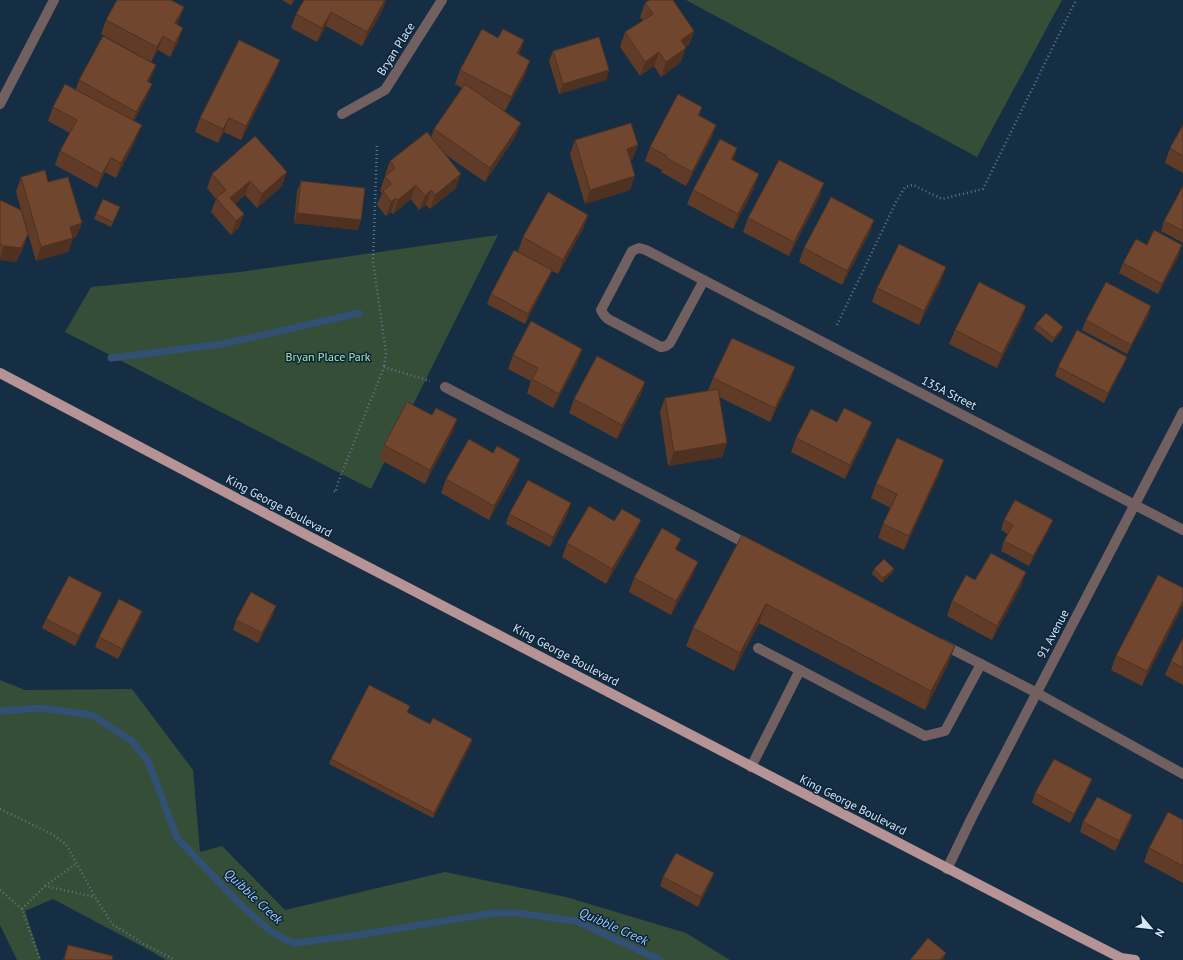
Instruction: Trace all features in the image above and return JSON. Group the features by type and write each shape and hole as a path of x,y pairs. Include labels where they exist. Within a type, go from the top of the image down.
{"main road":[{"name":"King George Boulevard","path":"0,373 316,540 1121,959 1135,960"}],"street":[{"path":"0,104 54,0"},
{"name":"Bryan Place","path":"342,114 385,90 442,0"},
{"name":"135A Street","path":"704,280 670,343 666,346 661,346 608,319 601,310 632,251 639,248 646,250 704,280 1136,504 1183,530"},
{"path":"445,387 756,549"},
{"name":"91 Avenue","path":"947,869 972,817 1183,412"},
{"path":"932,639 1037,693 1183,774"},
{"path":"758,648 925,736 945,731 981,664"},
{"path":"751,767 800,670"}],"path":[{"path":"837,325 896,202 905,187 912,185 942,199 983,189 1076,0"},
{"path":"334,491 336,492 337,485 384,367 386,353 373,261 377,146"},
{"path":"384,367 445,387"},
{"path":"0,809 50,833 66,844 95,897 112,924 144,944 175,960"},
{"path":"22,909 44,886 77,863"},
{"path":"44,886 95,897"},
{"path":"0,890 22,909 40,960"}],"green space":[{"path":"686,0 1062,0 977,157"},
{"name":"Bryan Place Park","path":"498,235 371,489 65,332 91,287 240,272"},
{"path":"0,680 25,690 132,689 193,770 200,852 222,846 285,910 445,872 566,897 686,933 730,960 166,960 53,899 25,911 41,960 17,960 0,925"}],"building":[{"path":"117,0 171,0 184,7 175,23 183,28 175,43 163,36 157,47 106,20"},
{"path":"304,0 385,0 367,32 331,12 322,28 296,14"},
{"path":"649,0 673,0 694,31 681,40 686,48 666,62 659,52 645,62 625,32 653,14 645,3"},
{"path":"482,29 498,38 503,29 524,40 517,53 530,61 511,97 460,70"},
{"path":"103,36 156,65 147,81 152,84 136,112 79,80"},
{"path":"599,37 609,70 563,84 553,51"},
{"path":"239,40 280,60 246,126 229,118 223,129 200,118"},
{"path":"65,84 142,125 121,163 111,158 102,174 60,151 77,120 53,107"},
{"path":"465,84 521,123 490,168 434,129"},
{"path":"678,94 702,107 698,115 716,125 692,172 666,158 667,156 650,147"},
{"path":"631,123 638,145 627,149 635,176 590,190 575,140"},
{"path":"1183,125 1183,156 1170,148"},
{"path":"427,132 461,174 435,195 431,190 425,196 416,185 398,200 396,198 391,202 383,191 391,184 385,176 395,168 390,161"},
{"path":"255,136 287,172 262,194 250,181 230,198 244,214 236,221 216,198 226,190 212,174"},
{"path":"720,139 737,148 731,159 759,174 738,214 693,190"},
{"path":"779,160 824,183 794,242 748,218"},
{"path":"45,170 48,182 68,177 82,223 70,227 73,238 41,247 21,177"},
{"path":"301,181 365,188 361,220 297,213"},
{"path":"1183,186 1183,231 1164,221"},
{"path":"548,192 588,215 563,260 523,237"},
{"path":"831,197 874,220 847,271 804,248"},
{"path":"103,199 120,207 113,222 96,214"},
{"path":"0,200 21,210 28,234 21,248 4,246 0,244"},
{"path":"1154,230 1182,245 1162,284 1123,263 1136,239 1147,245"},
{"path":"899,244 946,267 924,311 877,288"},
{"path":"514,250 552,270 528,314 491,294"},
{"path":"979,282 1026,306 1002,354 955,330"},
{"path":"1106,282 1151,306 1131,345 1086,320"},
{"path":"1046,313 1063,327 1054,338 1036,324"},
{"path":"531,321 582,349 559,394 532,379 538,368 513,355"},
{"path":"1077,330 1127,357 1108,393 1058,367"},
{"path":"732,338 795,367 775,408 713,378"},
{"path":"597,356 645,382 622,425 574,399"},
{"path":"718,389 727,443 674,452 665,398"},
{"path":"407,402 432,415 436,408 457,419 430,470 384,445"},
{"path":"844,408 872,422 850,465 796,438 811,409 837,422"},
{"path":"897,438 944,460 909,536 883,524 897,494 876,484"},
{"path":"469,439 493,453 497,446 520,459 494,506 446,479"},
{"path":"528,480 571,503 553,537 509,514"},
{"path":"1015,500 1053,520 1033,556 1004,541 1013,525 1004,520"},
{"path":"589,506 614,521 622,509 641,520 612,569 567,543"},
{"path":"662,528 681,539 675,549 698,562 676,601 634,578"},
{"path":"742,535 955,646 931,691 766,604 740,653 693,628"},
{"path":"991,553 1026,572 997,626 952,601 966,575 975,580"},
{"path":"884,559 894,569 883,578 874,569"},
{"path":"1158,575 1183,588 1183,601 1147,671 1116,656"},
{"path":"69,576 102,593 79,636 46,619"},
{"path":"251,592 276,606 262,633 236,620"},
{"path":"119,599 142,611 122,649 99,637"},
{"path":"1183,638 1183,668 1171,661"},
{"path":"369,685 410,706 407,712 418,718 430,724 433,718 472,739 434,813 331,759"},
{"path":"1054,759 1092,779 1074,814 1035,793"},
{"path":"1097,797 1132,815 1119,841 1083,822"},
{"path":"1168,812 1183,820 1183,866 1149,848"},
{"path":"676,853 714,873 701,897 663,877"},
{"path":"928,938 946,953 940,960 910,960"},
{"path":"68,945 113,956 112,960 64,960"}],"waterway":[{"path":"111,358 222,344 359,313"},
{"name":"Quibble Creek","path":"0,711 41,708 92,715 132,741 148,761 177,838 239,903 269,930 282,938 295,943 358,935 493,913 517,913 576,921 660,960"}]}
